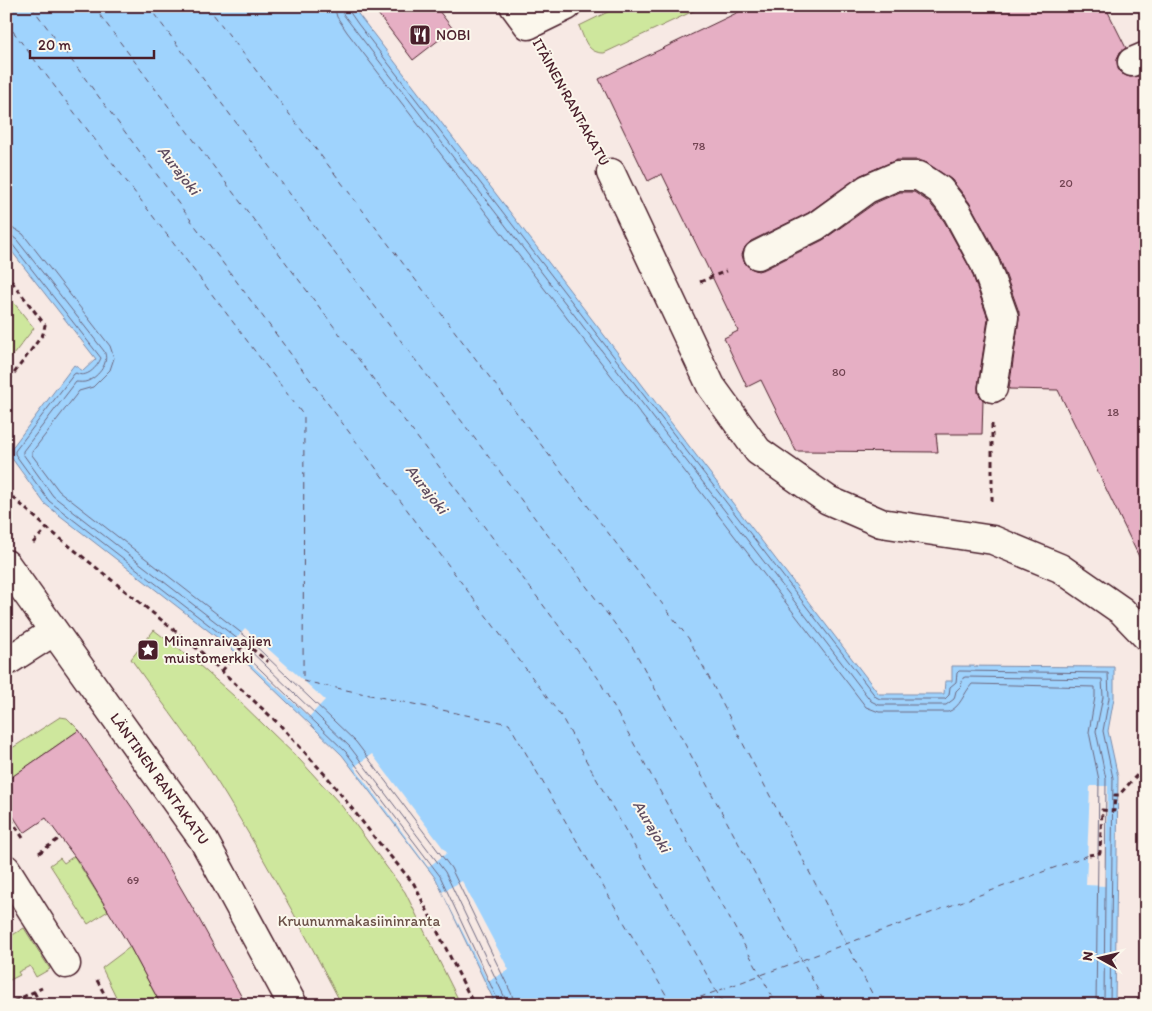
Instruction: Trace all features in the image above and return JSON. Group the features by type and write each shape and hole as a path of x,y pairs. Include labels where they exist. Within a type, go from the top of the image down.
{"street":[{"path":"521,16 567,6"},
{"path":"611,173 711,386 758,451 828,500 881,523 993,540 1060,568 1122,611 1146,636"},
{"path":"758,255 816,226 867,189 897,176 919,176 940,190 958,212 985,264 1004,317 993,388"},
{"name":"LÄNTINEN RANTAKATU","path":"6,564 204,842 293,1005"},
{"path":"6,662 53,632"},
{"path":"6,869 66,964"}],"path":[{"name":"ITÄINEN RANTAKATU","path":"521,16 611,173"},
{"path":"6,274 44,325 43,334 6,384"},
{"path":"991,436 993,540"},
{"path":"6,491 47,528 200,651 280,725 328,778 414,884 474,1005"},
{"path":"222,671 245,643 268,662"},
{"path":"1090,855 1100,853 1102,810 1114,811 1115,794 1119,795 1146,765"},
{"path":"6,811 20,833"},
{"path":"35,856 60,838"},
{"path":"34,992 41,1005"},
{"path":"480,1005 501,998 505,1005"}],"green space":[{"path":"620,6 704,6 604,53 594,51 587,45 579,26"},
{"path":"6,293 34,328 6,364"},
{"name":"Kruununmakasiininranta","path":"154,630 199,665 234,696 300,760 341,805 405,892 461,1005 342,1005 244,825 199,753 131,659"},
{"path":"60,717 67,718 79,730 6,781 6,752"},
{"path":"74,856 108,911 88,924 50,865 60,858 64,863"},
{"path":"24,928 50,969 36,977 30,966 18,972 20,975 6,982 6,939"},
{"path":"130,947 161,1005 120,1005 102,968"}],"water":[{"name":"Aurajoki","path":"6,6 352,6 879,694 944,694 945,681 952,681 952,666 1114,667 1114,698 1108,731 1118,777 1115,1005 496,1005 436,879 342,755 232,649 45,504 8,453 74,365 83,371 96,359 6,244"}],"pier":[{"path":"245,628 325,700 309,717 230,645"},
{"path":"372,754 447,853 428,867 354,767"},
{"path":"1090,786 1108,786 1105,886 1086,885"},
{"path":"462,881 509,970 488,981 442,892"}],"building":[{"name":"NOBI","path":"372,6 435,6 453,29 413,60"},
{"path":"751,6 1105,6 1126,48 1120,52 1117,60 1118,69 1122,74 1130,77 1139,76 1146,89 1146,571 1058,390 1009,389 1019,312 1000,259 969,202 952,180 927,163 919,160 897,160 861,175 808,213 751,241 745,247 742,255 744,262 750,268 758,271 823,240 875,203 900,192 914,192 929,202 944,221 971,270 988,319 978,386 978,393 983,400 982,434 936,434 938,452 796,451 761,380 747,387 724,338 738,331 706,264 662,174 648,181 599,79"},
{"path":"79,730 146,828 246,1005 161,1005 130,947 80,864 46,818 24,833 6,805 6,781"}],"ferry route":[{"path":"31,6 561,716 724,1005"},
{"path":"93,6 598,678 777,1005"},
{"path":"148,6 633,648 826,1005"},
{"path":"207,6 689,639 878,1005"},
{"path":"6,22 304,416 303,681 509,724 672,1005"},
{"path":"679,1005 1089,855"}],"place":[{"name":"NOBI","path":"420,35"},
{"name":"Miinanraivaajien muistomerkki","path":"148,650"}]}
